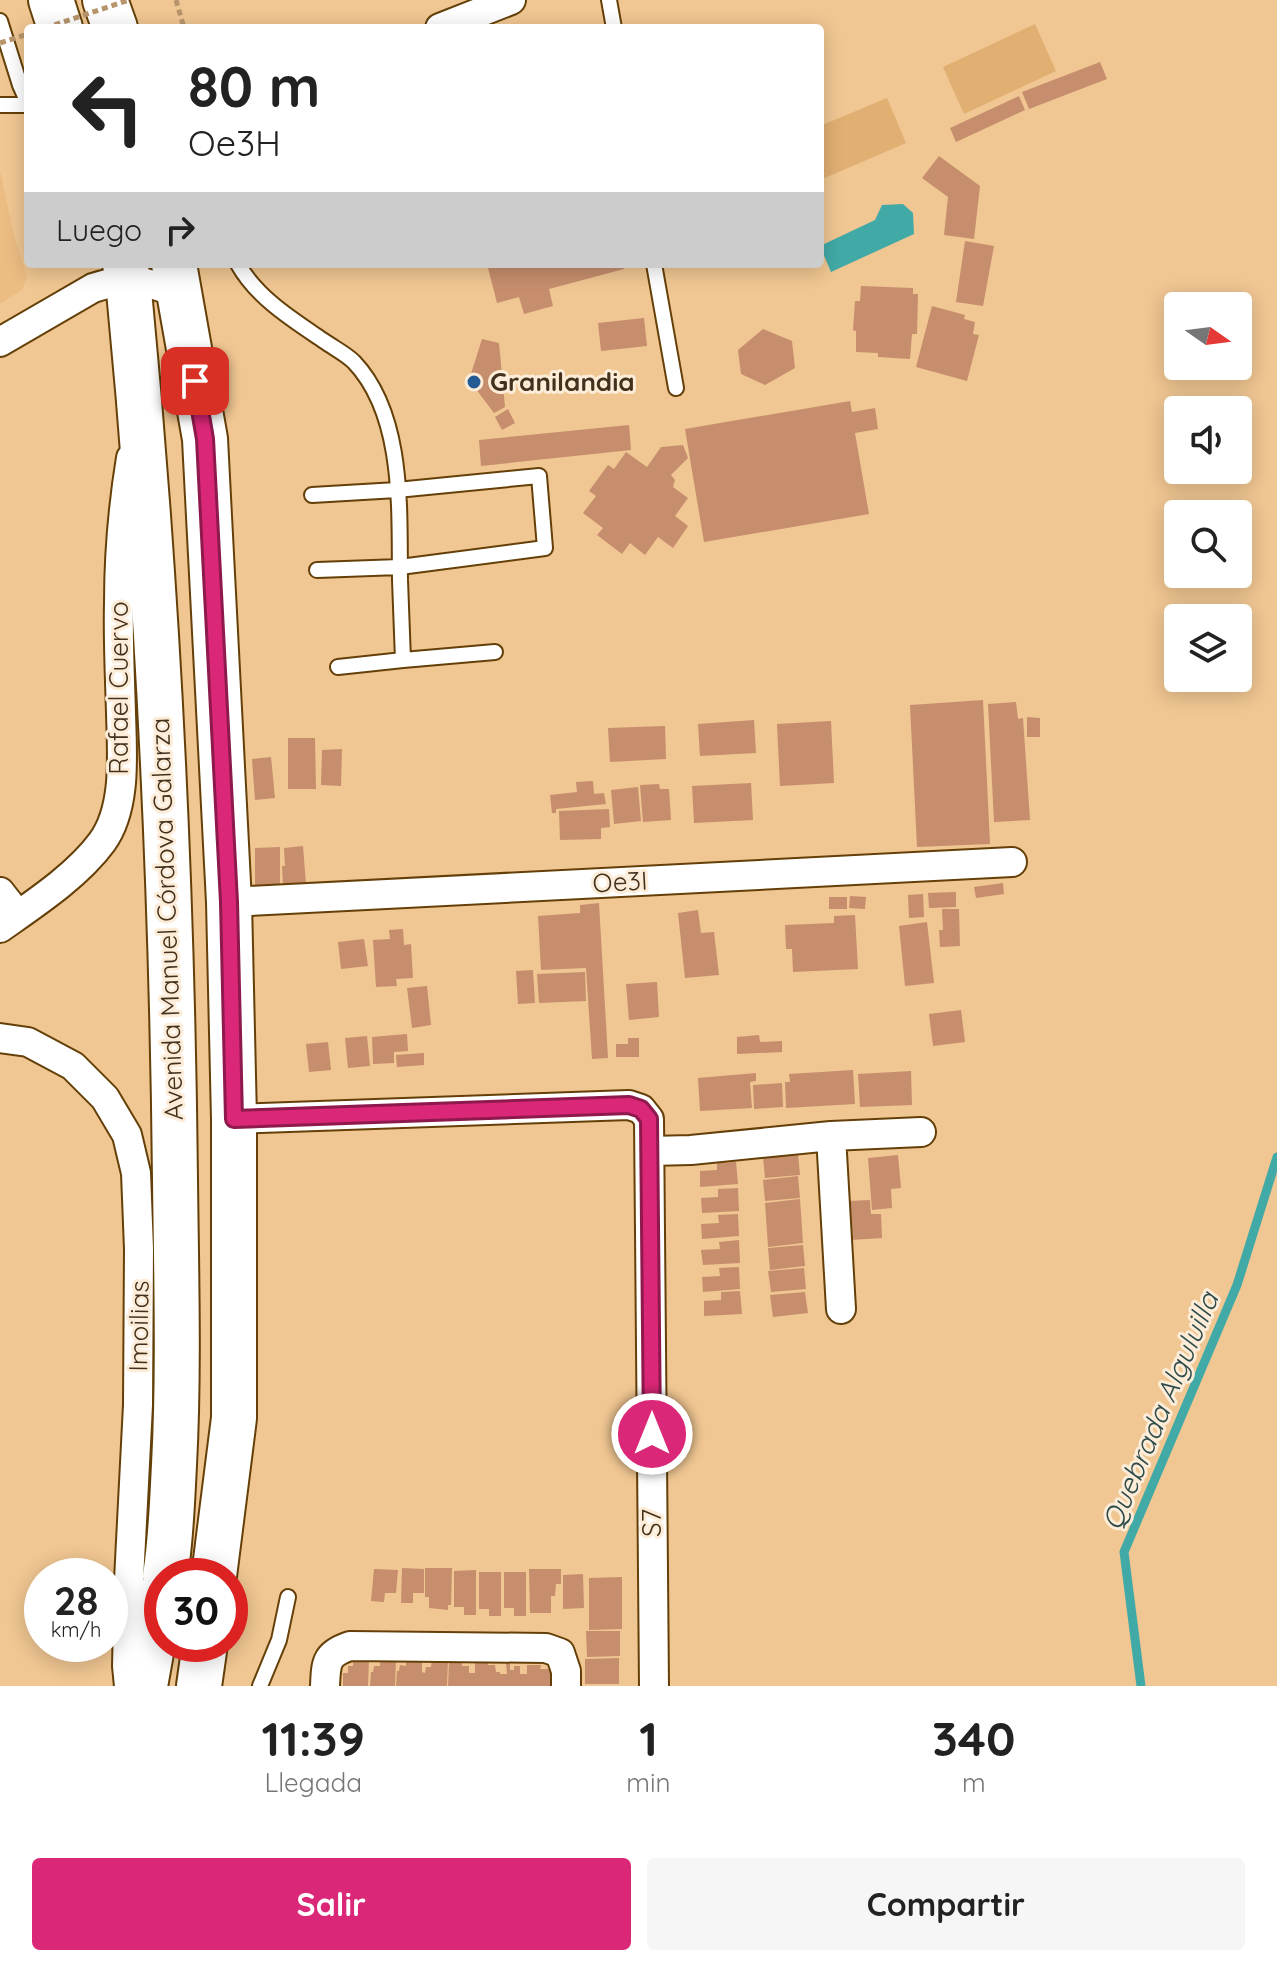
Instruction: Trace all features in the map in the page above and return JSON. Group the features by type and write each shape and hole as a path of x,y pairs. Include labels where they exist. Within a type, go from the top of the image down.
{"main road":[{"path":"51,0 59,24"},
{"path":"105,0 114,24"},
{"name":"Avenida Manuel Córdova Galarza","path":"127,272 140,398 164,754 174,1058 177,1397 167,1558"},
{"path":"178,279 205,439 229,902 234,1119 234,1418 216,1558"},
{"path":"145,1686 149,1662"},
{"path":"199,1686 202,1662"}],"street":[{"path":"450,24 511,0"},
{"path":"0,342 127,272 160,287 178,279"},
{"name":"Rafael Cuervo","path":"9,922 78,869 103,841 117,810 122,773 118,606 120,554 124,500 140,398"},
{"name":"Oe3I","path":"229,902 1012,862"},
{"path":"0,892 9,922"},
{"name":"Imoilias","path":"0,1038 28,1042 73,1066 105,1098 127,1135 136,1173 138,1405 129,1580 129,1686"},
{"name":"S7","path":"234,1119 629,1105 641,1109 649,1119 654,1686"},
{"path":"650,1151 921,1132"},
{"path":"831,1136 841,1309"},
{"path":"325,1686 329,1658 336,1651 350,1646 546,1648 560,1653 566,1671 566,1686"}],"lane":[{"path":"609,0 613,24"},
{"path":"0,21 24,94"},
{"path":"0,105 24,104"},
{"path":"240,268 261,294 295,322 353,360 373,386 391,434 400,515 403,660"},
{"path":"655,268 676,388"},
{"path":"312,495 539,476 545,548 400,567 317,570"},
{"path":"338,667 495,652"},
{"path":"260,1686 279,1640 288,1597"}],"path":[{"path":"57,24 129,0"},
{"path":"176,0 183,24"},
{"path":"0,43 24,35"}],"shaded area":[{"path":"1035,24 1056,71 964,114 943,67"},
{"path":"887,98 906,143 824,178 824,124"},
{"path":"0,170 14,236 27,277 22,290 0,304"}],"water":[{"path":"903,204 913,213 914,234 831,272 824,255 824,244 875,220 882,205"}],"building":[{"path":"1100,62 1107,79 1029,109 1022,92"},
{"path":"1019,96 1025,110 956,142 950,128"},
{"path":"939,156 980,186 974,239 944,235 948,197 922,178"},
{"path":"965,241 994,246 983,306 956,302"},
{"path":"488,268 624,269 549,289 553,306 524,314 519,297 497,303"},
{"path":"861,286 913,288 913,294 918,294 917,334 912,334 910,359 856,352 856,331 853,330 855,301 860,301"},
{"path":"932,306 965,315 964,319 975,322 973,334 979,335 967,381 916,367"},
{"path":"644,318 647,346 601,351 598,323"},
{"path":"763,329 792,341 795,368 765,385 741,374 738,350"},
{"path":"482,339 499,343 505,407 494,413 469,380"},
{"path":"850,401 852,412 875,408 878,429 855,433 869,514 704,542 685,429"},
{"path":"508,409 515,423 502,430 495,417"},
{"path":"629,425 631,450 481,466 479,440"},
{"path":"683,445 688,458 671,475 675,480 673,487 688,498 675,516 688,526 673,548 658,537 645,555 630,543 622,554 597,535 603,528 583,513 596,496 589,491 608,465 614,469 626,452 647,467 661,447"},
{"path":"983,700 990,844 917,847 910,705"},
{"path":"1016,702 1018,719 1023,718 1030,820 994,822 988,704"},
{"path":"1027,717 1040,718 1040,737 1027,737"},
{"path":"754,720 756,753 700,756 698,724"},
{"path":"831,721 834,783 780,786 777,724"},
{"path":"665,726 666,759 610,762 608,728"},
{"path":"288,738 315,738 316,789 288,789"},
{"path":"342,749 341,786 321,785 322,750"},
{"path":"271,757 275,798 255,800 252,759"},
{"path":"593,781 594,794 604,793 606,804 556,809 556,813 552,813 550,795 577,792 576,782"},
{"path":"751,783 753,820 694,823 692,786"},
{"path":"659,784 660,789 669,789 671,820 643,822 640,785"},
{"path":"638,787 641,821 614,824 611,790"},
{"path":"609,809 610,827 601,828 601,839 560,840 559,811"},
{"path":"303,846 306,884 283,886 284,848"},
{"path":"280,847 280,888 255,889 255,848"},
{"path":"1003,883 1004,894 976,898 974,887"},
{"path":"956,892 956,907 929,908 928,893"},
{"path":"923,894 924,917 909,918 908,895"},
{"path":"850,896 866,897 865,909 849,908"},
{"path":"829,897 847,897 847,909 829,909"},
{"path":"599,903 608,1058 592,1059 586,968 541,970 538,916 580,913 580,905"},
{"path":"942,909 959,909 960,946 940,947"},
{"path":"698,910 701,933 714,932 719,975 685,978 678,913"},
{"path":"855,915 858,969 793,972 792,949 786,949 785,925 834,923 834,916"},
{"path":"927,922 934,983 905,986 899,926"},
{"path":"403,929 404,945 411,944 413,978 396,979 397,986 376,987 373,940 390,939 389,930"},
{"path":"364,939 368,966 341,969 338,942"},
{"path":"533,970 535,1003 518,1004 516,971"},
{"path":"585,972 586,1001 539,1003 537,974"},
{"path":"657,982 659,1017 629,1020 626,984"},
{"path":"427,986 431,1025 412,1028 407,988"},
{"path":"961,1010 965,1042 933,1046 929,1014"},
{"path":"407,1034 408,1051 394,1052 394,1063 373,1064 372,1037"},
{"path":"759,1035 760,1042 782,1041 782,1052 737,1054 737,1037"},
{"path":"367,1036 370,1066 348,1068 345,1038"},
{"path":"628,1038 639,1038 639,1057 616,1057 616,1044 628,1044"},
{"path":"328,1042 331,1070 309,1072 306,1044"},
{"path":"424,1053 424,1065 397,1067 396,1055"},
{"path":"853,1070 855,1104 786,1108 785,1082 790,1082 789,1074"},
{"path":"911,1071 912,1105 860,1107 858,1074"},
{"path":"756,1073 756,1081 750,1082 752,1108 700,1111 698,1078"},
{"path":"782,1083 783,1107 754,1109 753,1085"},
{"path":"798,1154 800,1175 765,1178 763,1157"},
{"path":"898,1155 901,1188 891,1189 892,1208 872,1210 868,1158"},
{"path":"736,1162 738,1184 700,1187 700,1171 717,1170 717,1163"},
{"path":"798,1176 800,1198 765,1201 763,1180"},
{"path":"738,1188 739,1211 702,1213 701,1198 718,1197 718,1189"},
{"path":"800,1199 803,1243 768,1247 765,1203"},
{"path":"870,1200 871,1214 881,1214 882,1238 850,1240 849,1201"},
{"path":"738,1214 739,1236 702,1239 701,1224 719,1223 718,1215"},
{"path":"739,1240 740,1263 703,1265 701,1250 720,1249 719,1242"},
{"path":"803,1245 805,1266 770,1270 768,1248"},
{"path":"739,1267 740,1289 703,1292 702,1277 720,1276 719,1268"},
{"path":"804,1268 806,1289 771,1292 768,1271"},
{"path":"740,1291 742,1314 704,1316 704,1301 721,1300 721,1292"},
{"path":"805,1292 808,1313 773,1317 770,1295"},
{"path":"402,1568 424,1569 424,1593 413,1593 413,1603 401,1603"},
{"path":"425,1568 452,1568 451,1605 448,1605 448,1610 429,1608 429,1597 425,1597"},
{"path":"374,1569 398,1570 396,1593 385,1593 384,1602 371,1601"},
{"path":"529,1569 561,1569 561,1584 556,1584 555,1596 551,1596 551,1613 530,1613"},
{"path":"476,1570 476,1615 464,1615 464,1607 454,1607 454,1571"},
{"path":"479,1572 501,1572 501,1616 489,1616 489,1609 479,1609"},
{"path":"504,1572 526,1572 526,1616 514,1616 514,1608 504,1608"},
{"path":"583,1574 584,1608 563,1609 563,1575"},
{"path":"622,1577 622,1629 589,1630 589,1578"},
{"path":"586,1631 620,1631 620,1656 587,1657"},
{"path":"380,1658 396,1659 395,1686 370,1686 371,1672 374,1666 380,1666"},
{"path":"406,1658 422,1658 422,1672 425,1673 426,1667 431,1667 432,1659 448,1660 447,1686 396,1686 397,1671 400,1665 406,1666"},
{"path":"619,1658 619,1684 585,1684 585,1659"},
{"path":"353,1659 369,1660 368,1686 343,1686 343,1673 348,1673 348,1666 353,1666"},
{"path":"449,1662 469,1666 469,1673 475,1673 475,1662 495,1665 496,1672 500,1674 507,1674 506,1663 510,1663 510,1670 520,1666 520,1674 527,1674 527,1665 541,1665 540,1669 552,1669 552,1686 448,1686"}],"waterway":[{"name":"Quebrada Alguluilla","path":"1141,1686 1124,1552 1237,1285 1277,1157"}],"place":[{"name":"Granilandia","path":"474,382"}],"route":[{"path":"195,381 205,439 229,902 234,1119 629,1105 641,1109 649,1119 652,1434"}]}
